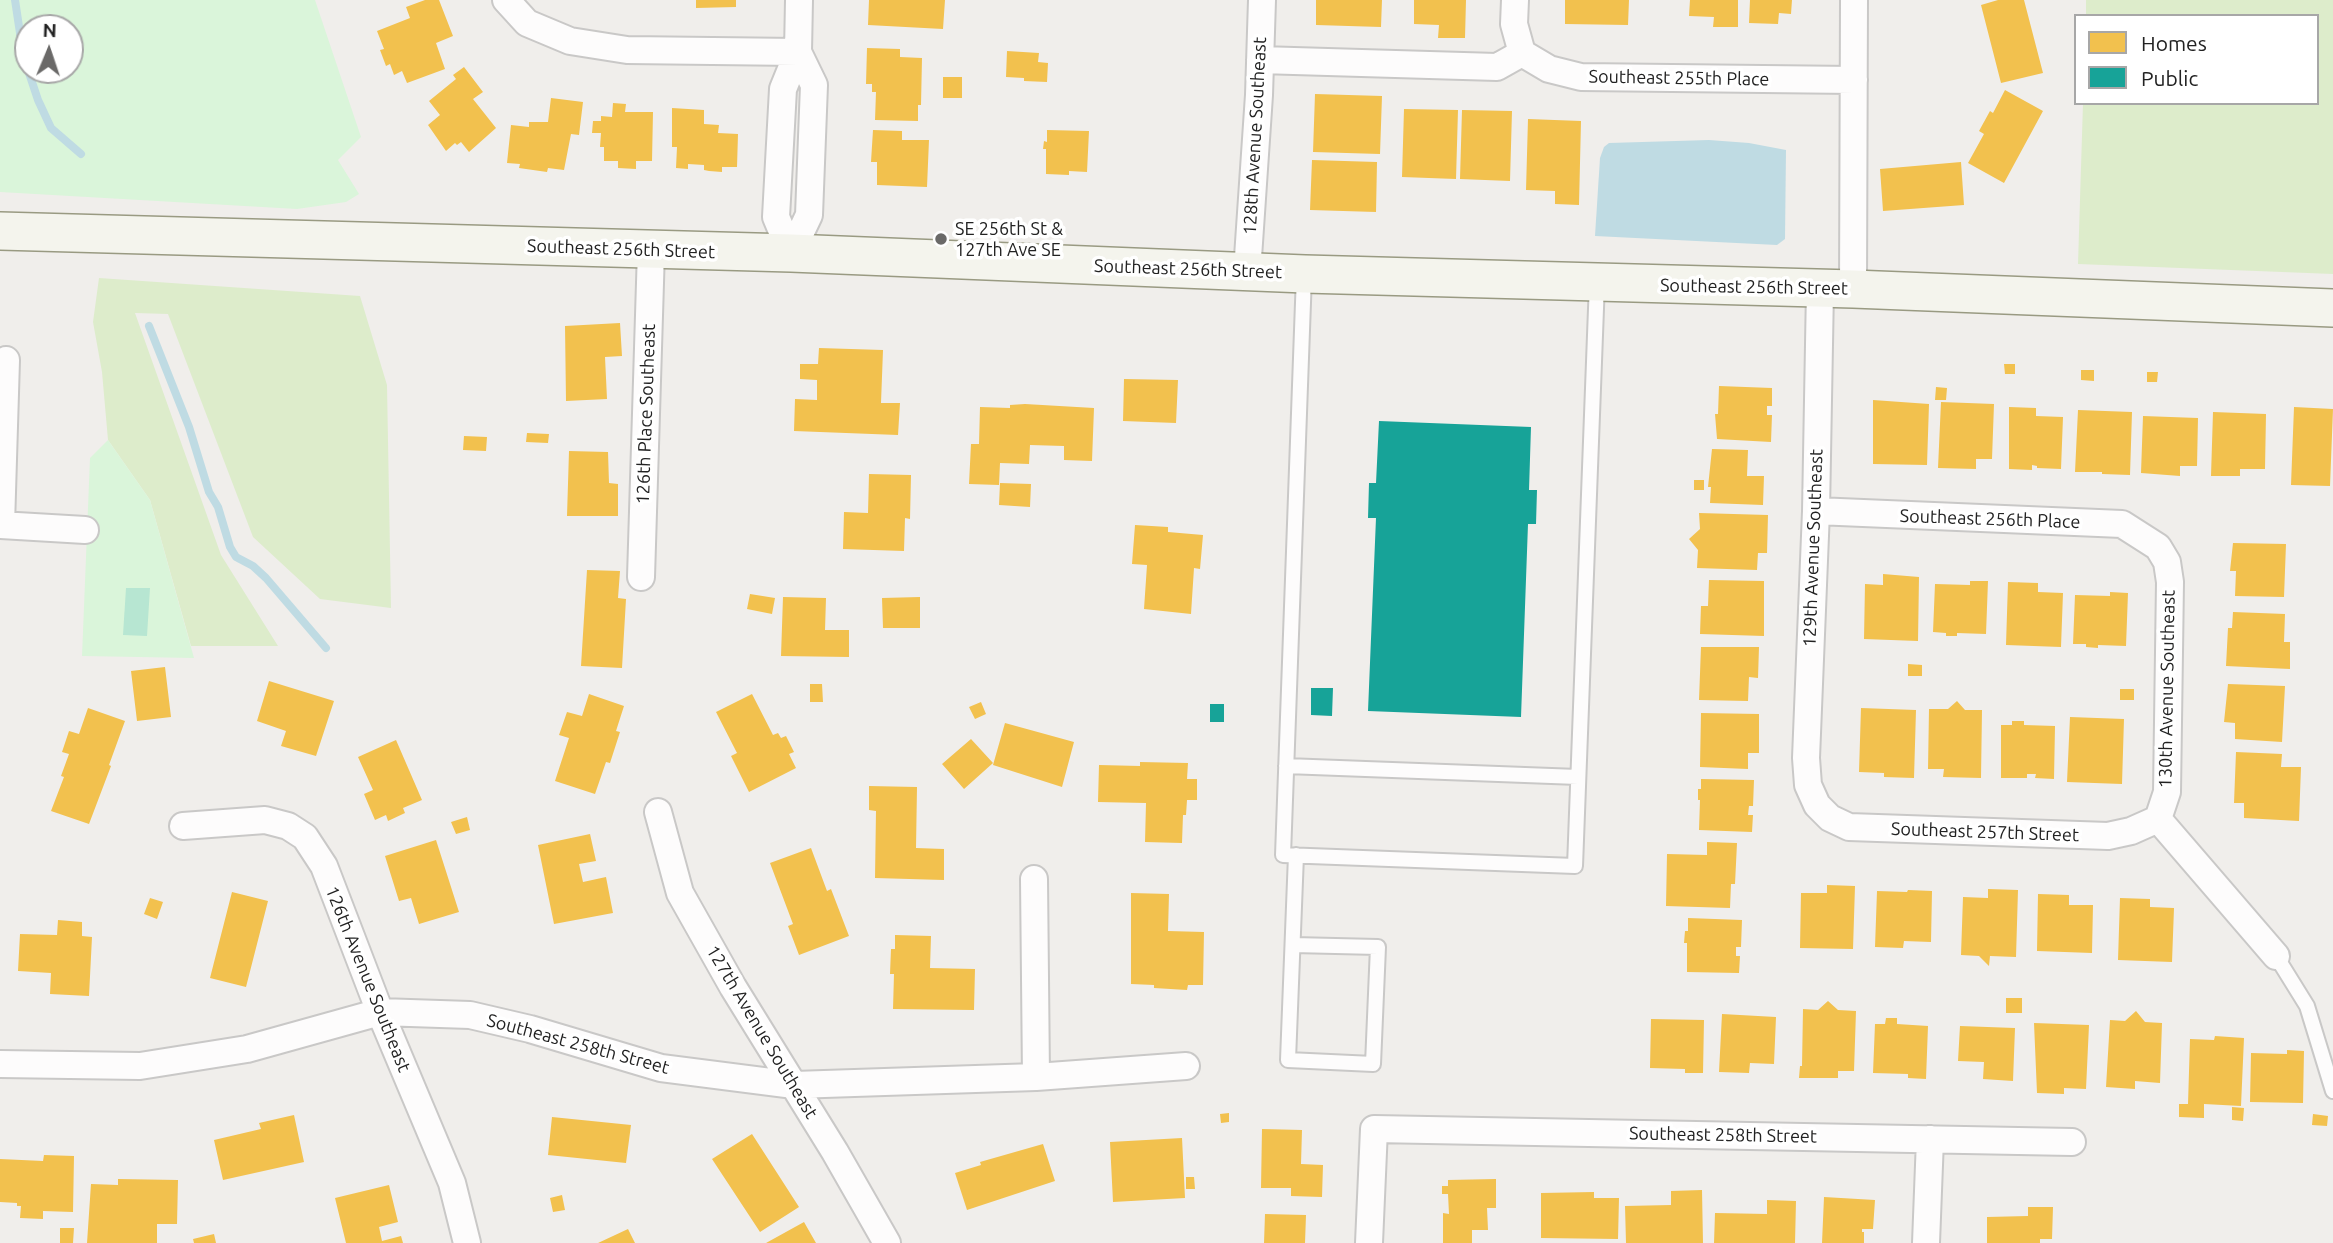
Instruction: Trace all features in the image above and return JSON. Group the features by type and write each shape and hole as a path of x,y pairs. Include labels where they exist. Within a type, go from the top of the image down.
{"main road":[{"name":"Southeast 256th Street","path":"0,232 790,253 1247,272 1837,289 2333,308"}],"street":[{"path":"506,0 527,23 570,41 627,50 799,52"},
{"path":"790,253 776,217 783,89 799,52 799,0"},
{"name":"128th Avenue Southeast","path":"1247,272 1262,0"},
{"path":"1260,60 1497,67 1522,53 1514,24 1515,0"},
{"name":"129th Avenue Southeast","path":"1817,805 1808,785 1806,758 1816,511 1854,80 1854,0"},
{"name":"Southeast 255th Place","path":"1522,53 1549,69 1581,77 1854,80"},
{"name":"126th Place Southeast","path":"641,577 650,250"},
{"path":"6,360 0,525 85,530"},
{"name":"Southeast 256th Place","path":"1816,511 2122,524 2158,547"},
{"name":"130th Avenue Southeast","path":"2158,547 2167,562 2170,582 2167,792 2158,820"},
{"name":"Southeast 257th Street","path":"1817,805 1830,818 1849,827 2108,836 2131,831 2158,820"},
{"name":"127th Avenue Southeast","path":"658,812 680,893 887,1243"},
{"name":"126th Avenue Southeast","path":"183,826 265,820 288,826 305,836 324,866 380,1012 452,1183 467,1243"},
{"path":"2158,820 2276,956"},
{"path":"1034,878 1035,1077"},
{"name":"Southeast 258th Street","path":"0,1064 140,1066 247,1049 380,1012 470,1016 530,1029 661,1068 794,1085 1035,1077 1186,1066"},
{"name":"Southeast 258th Street","path":"1369,1243 1374,1129 2072,1142"},
{"path":"1926,1243 1930,1139"}],"lane":[{"path":"1304,274 1283,855 1575,866 1597,282"},
{"path":"1286,766 1578,777"},
{"path":"1293,944 1378,947 1373,1064 1288,1060 1296,856"},
{"path":"2276,956 2307,1006 2333,1091"}],"green space":[{"path":"0,0 315,0 361,137 338,160 359,194 346,202 297,209 0,192"},
{"path":"2086,0 2333,0 2333,274 2078,264 2083,105 2319,105 2319,14 2086,14"},
{"path":"99,278 360,296 387,385 391,608 320,599 253,537 168,314 135,313 221,555 278,646 191,646 150,500 108,440 102,372 93,322"},
{"path":"108,440 150,500 194,658 82,656 90,458"},
{"path":"126,588 150,588 147,636 123,635"}],"water":[{"path":"1709,140 1749,143 1786,150 1785,239 1777,245 1595,236 1600,158 1604,147 1609,143"}],"building: Homes":[{"path":"425,0 439,0 453,36 436,43 445,69 407,83 402,71 394,75 390,64 386,66 380,50 384,49 377,31 410,18 406,7"},
{"path":"696,0 736,0 736,7 696,8"},
{"path":"869,0 945,0 943,29 868,25"},
{"path":"1316,0 1382,0 1381,27 1316,25"},
{"path":"1414,0 1466,0 1465,38 1438,38 1439,25 1414,24"},
{"path":"1565,0 1629,0 1628,25 1565,24"},
{"path":"1690,0 1738,0 1738,27 1713,27 1714,17 1689,16"},
{"path":"1750,0 1792,0 1791,14 1779,13 1778,24 1749,23"},
{"path":"1998,0 2024,0 2043,73 2001,83 1981,5"},
{"path":"867,48 900,49 900,57 922,58 918,121 875,120 876,92 872,92 872,84 866,84"},
{"path":"1007,51 1039,53 1038,62 1048,63 1047,82 1006,77"},
{"path":"464,67 483,92 473,99 496,128 469,152 461,142 457,145 455,143 446,151 428,125 440,115 429,101 456,79 453,75"},
{"path":"943,77 962,77 962,98 943,98"},
{"path":"2005,90 2043,111 2004,183 1968,163 1984,134 1979,131 1990,111 1993,113"},
{"path":"1315,94 1382,96 1380,154 1313,152"},
{"path":"551,98 583,102 579,135 571,134 564,170 548,168 547,172 519,168 520,164 507,163 511,125 529,127 529,122 548,122"},
{"path":"613,103 626,104 625,112 653,112 652,161 636,161 636,169 618,168 618,161 604,161 604,147 600,147 601,133 592,133 593,121 601,121 601,116 612,117"},
{"path":"672,108 704,110 704,124 719,125 718,133 738,134 737,167 722,167 722,172 704,170 704,165 688,164 688,169 676,168 677,147 672,147"},
{"path":"1404,109 1458,110 1456,179 1402,177"},
{"path":"1462,110 1512,111 1510,181 1460,179"},
{"path":"1528,119 1581,121 1579,205 1555,204 1555,191 1526,190"},
{"path":"873,130 902,131 902,140 929,140 927,187 877,185 877,162 871,162"},
{"path":"1047,130 1089,131 1087,172 1069,171 1069,175 1046,174 1046,149 1043,149 1044,141 1047,142"},
{"path":"1312,160 1377,162 1376,212 1310,210"},
{"path":"1961,162 1964,205 1883,211 1880,169"},
{"path":"620,323 622,356 605,357 607,399 566,401 565,326"},
{"path":"819,348 883,350 881,403 900,403 898,435 794,431 795,399 817,400 817,380 800,379 800,364 818,364"},
{"path":"2004,364 2015,364 2015,374 2005,374"},
{"path":"2081,370 2094,370 2094,381 2081,380"},
{"path":"2147,372 2158,372 2157,382 2147,382"},
{"path":"1124,379 1178,380 1176,423 1123,421"},
{"path":"1719,386 1772,388 1772,406 1767,406 1767,415 1772,415 1771,442 1717,439 1715,414 1718,414"},
{"path":"1936,387 1947,388 1946,400 1935,400"},
{"path":"1873,400 1929,404 1927,465 1873,464"},
{"path":"1941,402 1994,404 1992,459 1976,459 1976,469 1938,468"},
{"path":"1010,405 1094,408 1092,461 1064,460 1064,446 1030,445 1029,464 1000,463 999,485 969,484 971,444 979,444 980,407 1010,408"},
{"path":"2009,407 2036,408 2036,416 2063,417 2061,469 2037,468 2032,465 2032,470 2009,469"},
{"path":"2294,407 2333,409 2330,486 2291,485"},
{"path":"2078,410 2132,412 2130,475 2075,472"},
{"path":"2213,412 2266,414 2265,469 2240,469 2240,476 2211,476"},
{"path":"2143,416 2198,418 2197,466 2180,466 2180,476 2141,473"},
{"path":"527,433 549,434 548,443 526,442"},
{"path":"464,436 487,437 486,451 463,450"},
{"path":"1712,449 1748,450 1747,476 1764,476 1763,505 1710,503 1711,487 1708,487"},
{"path":"569,451 608,452 609,483 618,484 618,516 567,516"},
{"path":"869,474 911,475 910,519 905,518 904,551 843,549 844,512 868,513"},
{"path":"1694,480 1704,480 1704,490 1694,490"},
{"path":"1000,483 1031,484 1030,507 999,505"},
{"path":"1699,513 1768,515 1767,553 1758,553 1757,570 1697,568 1698,550 1689,539 1700,529"},
{"path":"1135,525 1168,527 1168,532 1203,535 1200,569 1194,568 1191,614 1144,609 1147,565 1132,564"},
{"path":"2233,543 2286,544 2284,597 2235,596 2236,571 2230,571"},
{"path":"587,570 620,571 618,598 626,599 622,668 581,666"},
{"path":"1883,574 1919,577 1918,641 1864,639 1865,584 1883,585"},
{"path":"1709,580 1764,581 1764,636 1700,634 1701,606 1708,606"},
{"path":"1970,581 1988,581 1986,634 1957,633 1957,636 1946,636 1946,633 1933,632 1935,584 1970,585"},
{"path":"2008,582 2038,583 2038,592 2063,593 2061,647 2006,645"},
{"path":"2110,592 2128,593 2126,646 2098,645 2098,648 2073,644 2075,595 2110,596"},
{"path":"750,594 775,598 772,614 747,609"},
{"path":"783,597 826,598 825,630 849,630 849,657 781,656"},
{"path":"920,597 920,628 883,628 882,598"},
{"path":"2233,612 2285,614 2284,642 2290,642 2290,669 2226,666 2228,628 2232,628"},
{"path":"1701,647 1759,647 1758,678 1749,677 1748,701 1699,700"},
{"path":"1908,664 1922,665 1922,676 1908,676"},
{"path":"165,667 171,717 137,721 131,671"},
{"path":"269,681 334,701 316,756 281,746 286,731 257,721"},
{"path":"810,684 822,684 823,702 810,702"},
{"path":"2228,684 2285,686 2282,742 2235,739 2235,723 2224,722"},
{"path":"2120,689 2134,689 2134,700 2120,700"},
{"path":"589,694 624,706 616,731 620,732 610,763 606,762 595,794 555,781 569,738 559,735 567,712 582,716"},
{"path":"752,694 773,735 778,733 781,738 786,736 794,752 789,754 796,768 749,792 731,756 737,753 716,712"},
{"path":"1957,701 1965,710 1982,710 1981,778 1943,777 1944,769 1928,769 1929,709 1948,709"},
{"path":"981,702 986,714 975,719 969,707"},
{"path":"88,708 125,721 89,824 51,811 64,777 61,776 69,754 62,752 69,731 79,734"},
{"path":"1861,708 1916,710 1914,778 1884,777 1884,773 1859,772"},
{"path":"1701,713 1759,714 1759,753 1748,753 1748,769 1700,767"},
{"path":"2070,717 2124,719 2122,784 2067,782"},
{"path":"2012,721 2024,721 2024,725 2055,726 2054,779 2035,778 2036,774 2027,774 2027,778 2001,778 2001,725 2012,725"},
{"path":"1005,723 1074,742 1062,787 993,765"},
{"path":"971,739 993,763 964,789 942,764"},
{"path":"396,740 422,800 403,808 405,813 388,821 386,815 375,820 364,794 373,790 358,757"},
{"path":"2236,752 2282,754 2281,767 2301,767 2299,821 2244,818 2244,803 2234,803"},
{"path":"1140,762 1188,763 1187,779 1197,779 1197,800 1187,800 1186,815 1183,815 1182,843 1145,842 1146,803 1098,802 1099,765 1140,766"},
{"path":"1701,779 1754,780 1753,806 1749,806 1748,815 1753,815 1752,832 1699,830 1698,789 1701,789"},
{"path":"869,786 917,787 916,848 944,849 944,880 875,878 876,811 869,810"},
{"path":"467,817 470,830 456,834 451,822"},
{"path":"590,834 596,861 579,864 583,882 606,877 613,913 554,924 538,845"},
{"path":"436,840 459,912 419,924 411,898 399,901 385,856"},
{"path":"1707,842 1737,843 1735,884 1731,884 1730,908 1666,906 1667,854 1707,855"},
{"path":"811,848 827,891 831,889 849,936 799,955 788,926 793,924 770,863"},
{"path":"1827,885 1855,886 1853,949 1800,948 1801,893 1827,893"},
{"path":"1988,889 2018,890 2016,957 1990,956 1989,966 1979,956 1961,955 1963,897 1988,898"},
{"path":"1877,891 1932,891 1931,942 1904,941 1903,948 1875,947"},
{"path":"232,892 268,901 246,987 210,978"},
{"path":"1131,893 1169,894 1168,931 1204,932 1203,985 1188,985 1187,990 1131,984"},
{"path":"2038,894 2069,895 2069,905 2093,905 2092,953 2037,951"},
{"path":"150,898 163,902 157,919 144,914"},
{"path":"2120,898 2150,899 2150,907 2174,908 2172,962 2118,960"},
{"path":"1688,918 1742,920 1741,947 1736,947 1736,956 1740,956 1739,973 1687,972 1687,943 1684,943"},
{"path":"58,920 82,922 82,936 92,937 89,996 50,994 51,973 18,971 20,934 57,935"},
{"path":"895,935 931,936 930,968 975,969 974,1010 893,1009 894,974 890,974 891,949 895,949"},
{"path":"2006,998 2022,998 2022,1013 2006,1013"},
{"path":"1828,1001 1838,1010 1856,1011 1854,1071 1838,1071 1838,1078 1799,1078 1802,1066 1803,1009 1818,1010"},
{"path":"2136,1011 2145,1022 2162,1023 2160,1083 2135,1081 2135,1089 2106,1087 2110,1020 2125,1021"},
{"path":"1722,1014 1776,1017 1774,1064 1750,1063 1749,1073 1719,1072"},
{"path":"1886,1018 1897,1018 1897,1024 1928,1026 1926,1079 1908,1078 1908,1074 1873,1073 1875,1024 1885,1024"},
{"path":"1651,1019 1704,1020 1703,1073 1685,1073 1685,1069 1650,1068"},
{"path":"2034,1023 2089,1025 2086,1089 2064,1088 2064,1094 2037,1093"},
{"path":"1960,1026 2015,1028 2013,1081 1983,1079 1984,1062 1958,1061"},
{"path":"2215,1036 2244,1038 2241,1106 2204,1104 2204,1118 2179,1117 2179,1104 2188,1104 2190,1039 2214,1040"},
{"path":"2287,1050 2304,1051 2303,1103 2250,1102 2251,1053 2287,1054"},
{"path":"2232,1107 2244,1108 2243,1121 2232,1120"},
{"path":"1229,1113 1229,1122 1221,1123 1220,1114"},
{"path":"2313,1114 2328,1116 2327,1126 2312,1125"},
{"path":"294,1115 304,1162 223,1180 214,1140 261,1129 259,1123"},
{"path":"552,1117 631,1125 626,1163 548,1155"},
{"path":"1262,1129 1302,1130 1301,1164 1323,1165 1322,1197 1291,1196 1291,1188 1261,1188"},
{"path":"752,1134 799,1207 760,1232 712,1159"},
{"path":"1182,1138 1185,1198 1113,1202 1110,1142"},
{"path":"1043,1144 1055,1181 967,1210 955,1173 981,1165 980,1162"},
{"path":"44,1155 74,1156 73,1212 43,1211 43,1219 20,1218 21,1206 17,1206 17,1203 0,1202 0,1159 43,1161"},
{"path":"1186,1177 1194,1177 1195,1189 1186,1189"},
{"path":"118,1179 178,1180 177,1224 157,1224 157,1243 87,1243 91,1184 118,1185"},
{"path":"1496,1179 1496,1208 1487,1208 1488,1230 1472,1230 1472,1243 1443,1243 1443,1213 1449,1214 1448,1194 1442,1194 1442,1186 1448,1186 1448,1180"},
{"path":"389,1185 398,1222 379,1227 382,1241 401,1236 403,1243 346,1243 335,1198"},
{"path":"1702,1190 1703,1243 1626,1243 1625,1206 1671,1205 1671,1191"},
{"path":"1594,1192 1594,1198 1619,1198 1618,1239 1541,1238 1541,1193"},
{"path":"562,1195 565,1210 553,1212 550,1198"},
{"path":"1824,1197 1875,1200 1873,1229 1862,1229 1864,1243 1822,1243"},
{"path":"1767,1200 1796,1201 1795,1243 1714,1243 1715,1213 1767,1214"},
{"path":"2028,1207 2053,1207 2052,1239 2040,1239 2040,1243 1987,1243 1987,1217 2028,1216"},
{"path":"1265,1214 1306,1215 1305,1243 1264,1243"},
{"path":"804,1222 816,1243 766,1243"},
{"path":"60,1228 74,1228 73,1243 60,1243"},
{"path":"628,1229 635,1243 598,1243"},
{"path":"214,1234 216,1243 194,1243 193,1239"}],"building: Public":[{"path":"1379,421 1531,427 1529,490 1537,490 1536,524 1528,524 1521,717 1368,711 1376,518 1368,518 1369,483 1376,483"},
{"path":"1311,688 1333,688 1332,716 1311,715"},
{"path":"1210,704 1224,704 1224,722 1210,722"}],"waterway":[{"path":"15,0 17,14"},
{"path":"33,84 51,128 81,154"},
{"path":"149,326 189,427 230,547 236,557 253,566 266,578 326,648"}],"place":[{"name":"SE 256th St & 127th Ave SE","path":"941,239"}]}
